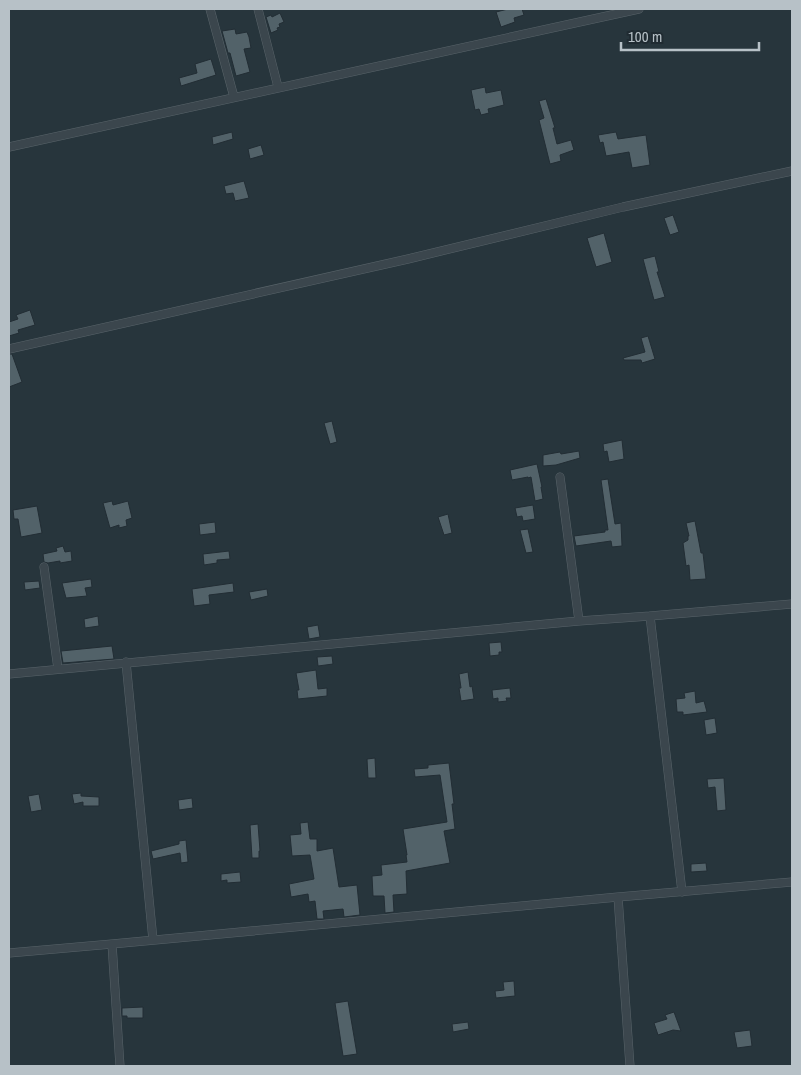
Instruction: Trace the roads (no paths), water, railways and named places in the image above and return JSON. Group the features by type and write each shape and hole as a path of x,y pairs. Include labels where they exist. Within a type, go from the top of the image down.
{"street":[{"path":"210,9 234,97"},
{"path":"258,9 278,87"},
{"path":"9,147 639,9"},
{"path":"9,350 408,259 623,207 792,171"},
{"path":"560,477 579,621"},
{"path":"44,567 58,669"},
{"path":"9,674 579,621 792,604"},
{"path":"650,616 682,892"},
{"path":"126,662 153,940"},
{"path":"9,953 792,882"},
{"path":"618,897 630,1066"},
{"path":"112,944 120,1066"}]}
